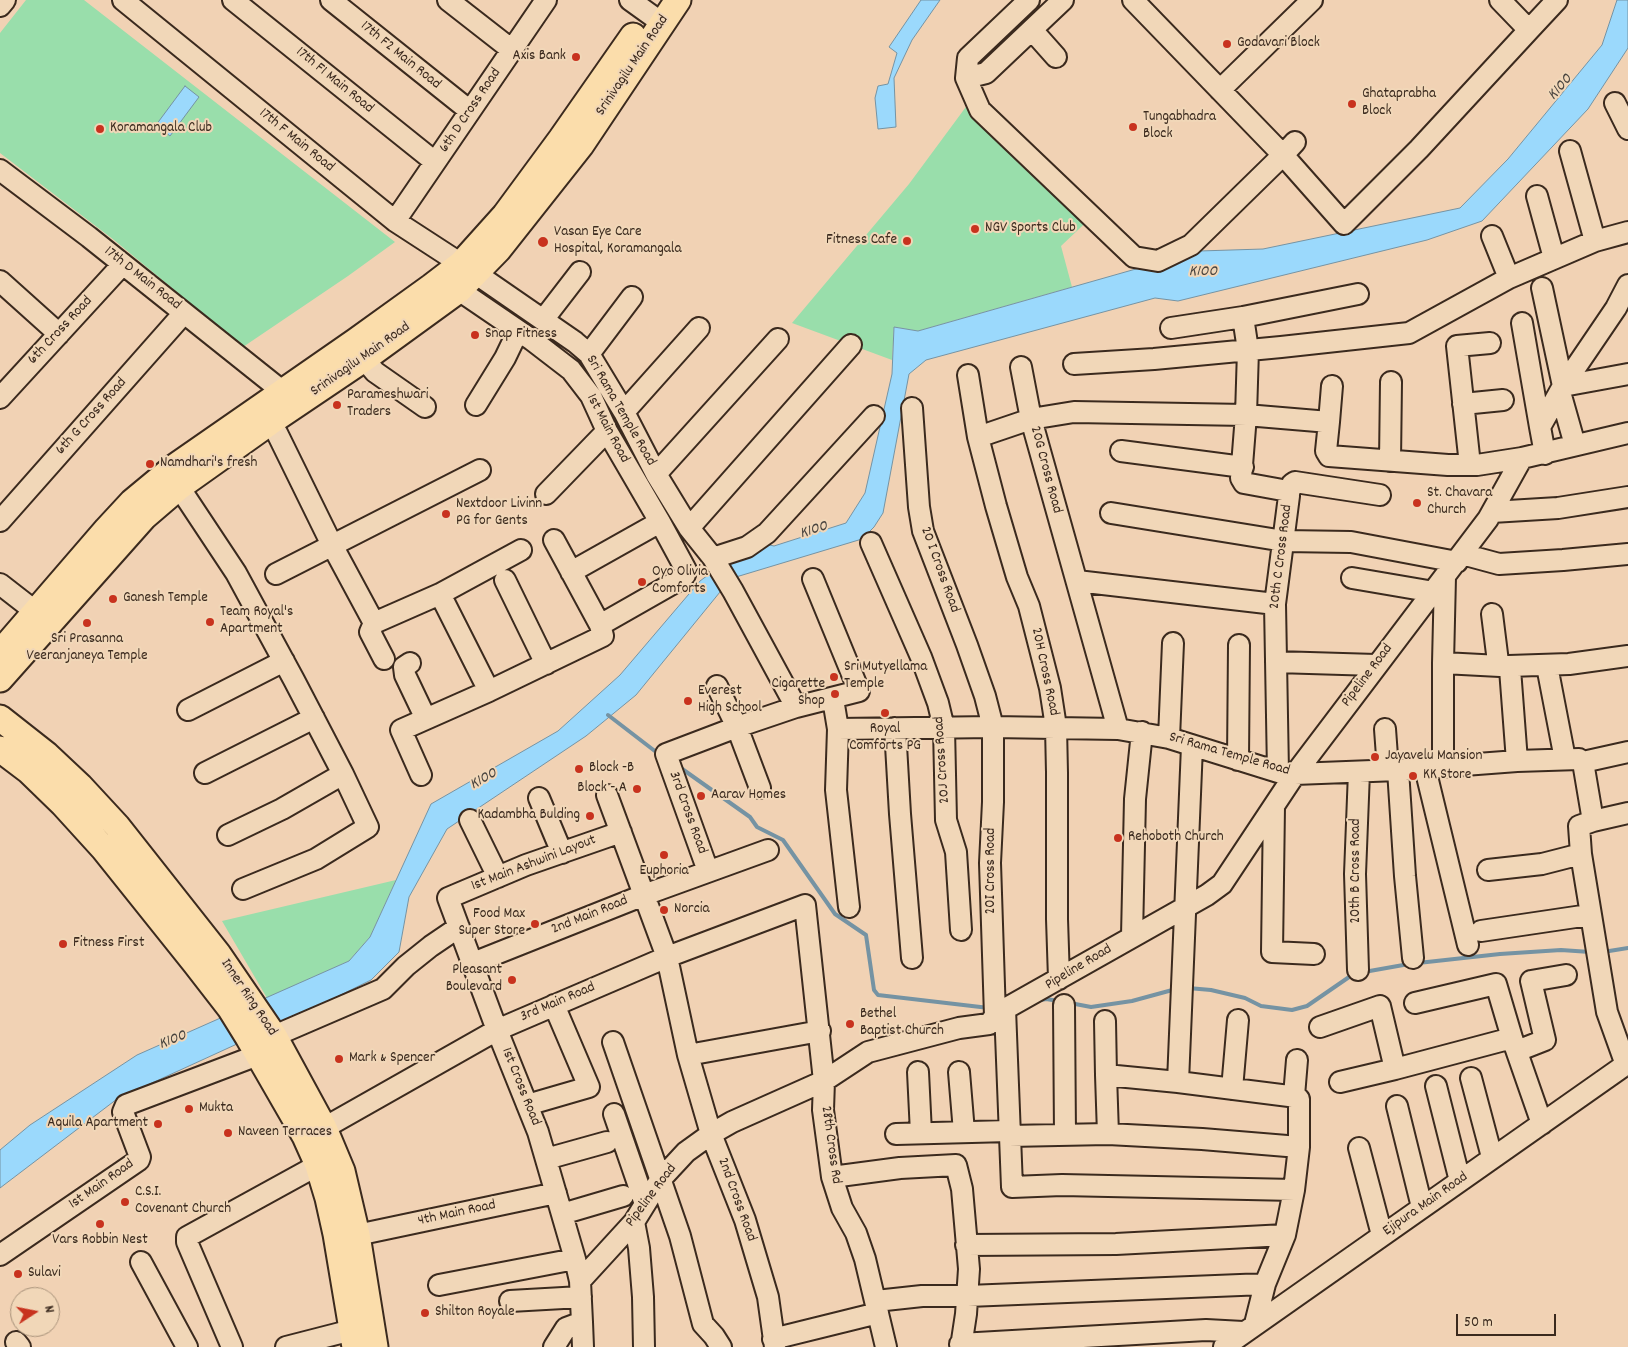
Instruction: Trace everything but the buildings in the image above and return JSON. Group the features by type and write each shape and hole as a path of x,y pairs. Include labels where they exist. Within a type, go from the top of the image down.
{"main road":[{"name":"Srinivagilu Main Road","path":"0,679 144,517 179,487 364,359 459,276 561,139 649,9 678,0"},
{"name":"Srinivagilu Main Road","path":"0,653 132,502 173,468 356,341 459,276"},
{"name":"Inner Ring Road","path":"0,718 47,755 80,786 117,826 160,878 240,1003 253,1046 305,1136 318,1165 336,1234 353,1338"},
{"name":"Inner Ring Road","path":"0,749 29,771 63,804 240,1003 274,1036 324,1128 342,1171 357,1235 375,1347"}],"street":[{"path":"0,6 5,0"},
{"name":"17th F Main Road","path":"123,0 395,221 459,276"},
{"name":"17th F1 Main Road","path":"233,0 435,162"},
{"name":"17th F2 Main Road","path":"331,0 470,111"},
{"path":"448,0 512,50"},
{"name":"6th D Cross Road","path":"395,221 546,0"},
{"path":"1029,0 968,58 966,78 980,110 1134,257 1158,261 1191,245 1289,149"},
{"path":"966,78 986,73 1063,0"},
{"path":"1133,0 1220,90 1289,149 1344,224 1419,149 1557,0"},
{"path":"1220,90 1312,0"},
{"path":"1500,0 1529,30"},
{"path":"1032,30 1056,57"},
{"path":"1615,103 1628,129"},
{"path":"1570,151 1595,241"},
{"name":"17th D Main Road","path":"2,176 123,264 282,391"},
{"path":"1537,196 1554,258"},
{"path":"1074,364 1154,359 1409,333 1508,278 1595,241 1628,232"},
{"path":"1492,236 1508,278"},
{"name":"6th Cross Road","path":"2,391 123,264"},
{"path":"543,320 580,272"},
{"name":"Sri Rama Temple Road","path":"459,276 543,320 589,354 624,412 656,474 689,528 733,591 796,707"},
{"name":"1st Main Road","path":"459,276 518,331 571,370 591,396 607,431 686,570 685,575 600,625"},
{"path":"0,281 58,334"},
{"path":"1540,427 1562,389 1616,308 1628,285"},
{"path":"1542,288 1575,445"},
{"path":"1170,328 1243,317 1358,294"},
{"path":"589,354 632,297"},
{"name":"6th G Cross Road","path":"0,521 184,313"},
{"path":"1121,450 1243,467 1248,350 1243,317"},
{"path":"1522,323 1545,454"},
{"path":"624,412 699,328"},
{"path":"476,405 505,358 518,331"},
{"path":"656,474 778,339"},
{"path":"1470,465 1457,346 1490,343"},
{"path":"689,528 851,345"},
{"path":"364,359 375,372 425,407"},
{"path":"978,437 1031,419 1021,366"},
{"path":"1562,389 1628,374"},
{"name":"20H Cross Road","path":"968,375 978,437 1017,577 1029,606 1045,663 1056,727 1059,979"},
{"path":"1390,382 1390,461"},
{"path":"1332,386 1326,451 1329,456 1448,465 1477,465 1545,454 1628,433"},
{"path":"1463,404 1503,400"},
{"name":"20 I Cross Road","path":"912,408 919,507 923,531 967,645 985,696 993,727"},
{"name":"20G Cross Road","path":"1118,729 1031,419 1074,412 1246,415 1329,422"},
{"path":"715,563 747,547 767,533 874,416"},
{"path":"269,423 277,433 332,545 374,623"},
{"path":"546,494 607,431"},
{"name":"Pipeline Road","path":"580,1289 634,1222 660,1180 686,1152 711,1134 732,1122 824,1081 868,1052 959,1028 989,1024 1000,1013 1184,908 1222,884 1274,806 1286,773 1376,665 1450,571 1492,512 1522,458"},
{"name":"20th C Cross Road","path":"1243,467 1241,478 1244,483 1288,491 1289,493 1275,604 1276,662 1286,773"},
{"path":"276,574 480,470"},
{"path":"1289,493 1294,482 1380,495"},
{"path":"179,487 236,573 314,718 368,825 367,828 316,859 243,889"},
{"path":"1492,512 1558,508 1628,497"},
{"path":"1111,513 1284,541 1351,542 1450,571"},
{"path":"571,572 660,522"},
{"path":"421,776 401,730 489,691 603,635 600,625 554,540"},
{"name":"20J Cross Road","path":"871,543 921,657 938,703 944,728 946,820 956,852 961,930"},
{"path":"384,660 370,632 374,623 440,594 521,550"},
{"path":"1352,578 1450,571 1499,564 1628,554"},
{"path":"1450,571 1434,767 1475,938 1590,915"},
{"path":"737,726 796,707 859,691 813,579"},
{"path":"505,580 546,664"},
{"path":"1076,581 1275,604"},
{"path":"0,584 36,612"},
{"path":"440,594 489,691"},
{"path":"1492,614 1498,662 1505,666"},
{"path":"1169,738 1174,644"},
{"path":"1238,760 1239,644"},
{"path":"1443,663 1546,666 1628,656"},
{"path":"188,710 284,661"},
{"path":"1276,662 1376,665"},
{"path":"410,663 404,667 405,675 426,719"},
{"path":"1505,666 1518,761"},
{"path":"1546,666 1593,821"},
{"path":"717,686 737,726 760,788"},
{"path":"834,698 838,729 836,790 849,907"},
{"path":"205,773 314,718"},
{"name":"3rd Cross Road","path":"708,871 666,754 737,726"},
{"name":"20I Cross Road","path":"993,727 993,802 990,863 1012,1187 1062,1185 1294,1190"},
{"name":"Sri Rama Temple Road","path":"838,729 1056,727 1118,729 1169,738 1286,773 1359,772 1518,761 1574,761 1628,752"},
{"path":"895,728 912,958"},
{"path":"1385,729 1393,770 1414,958"},
{"path":"1132,936 1135,799 1142,732"},
{"path":"1178,1082 1192,746"},
{"name":"20th B Cross Road","path":"1358,970 1355,874 1359,772"},
{"path":"228,836 282,809 343,774"},
{"name":"2nd Cross Road","path":"607,795 667,957 688,1055 711,1134 745,1220 768,1297 774,1343"},
{"path":"539,798 562,853"},
{"path":"1274,806 1272,952 1314,954"},
{"path":"1627,1064 1607,1012 1580,854 1578,826 1628,814"},
{"path":"470,820 498,878"},
{"name":"1st Main Ashwini Layout","path":"448,898 621,832"},
{"name":"2nd Main Road","path":"473,963 644,894 768,850"},
{"path":"1488,870 1542,864 1580,854"},
{"name":"1st Cross Road","path":"448,898 546,1159 575,1259 580,1289"},
{"name":"3rd Main Road","path":"324,1128 497,1030 667,957 805,905"},
{"name":"28th Cross Rd","path":"805,905 820,1031 824,1081 823,1110 832,1177 842,1208 856,1233 877,1307 879,1345"},
{"path":"274,1036 383,989 406,966 458,926"},
{"path":"1340,1082 1515,1044 1546,1040 1531,982 1566,975"},
{"path":"1415,1003 1496,984 1542,1124"},
{"path":"527,1105 589,1087 554,1005"},
{"path":"1064,1005 1065,1135"},
{"path":"1320,1027 1380,1006 1395,1069"},
{"path":"1232,1089 1238,1020"},
{"path":"1105,1021 1108,1134"},
{"path":"688,1055 820,1031"},
{"path":"613,1042 680,1236 703,1324 721,1347"},
{"name":"1st Main Road","path":"0,1255 139,1160 140,1157 123,1112 126,1105 253,1046"},
{"path":"1294,1096 1298,1060"},
{"name":"Ejipura Main Road","path":"1224,1347 1627,1064"},
{"path":"918,1072 921,1133"},
{"path":"959,1072 956,1165 962,1189 969,1269 968,1296 960,1346 1249,1328 1285,1235 1294,1190 1299,1147 1301,1103 1294,1096 1178,1082 1106,1076"},
{"path":"1471,1078 1492,1157"},
{"path":"1436,1086 1460,1181"},
{"path":"1397,1106 1422,1207"},
{"path":"614,1114 645,1204"},
{"path":"896,1134 1108,1134 1299,1147"},
{"path":"546,1159 608,1142"},
{"path":"1359,1148 1382,1236"},
{"path":"232,1347 186,1242 187,1237 318,1165"},
{"path":"832,1177 900,1168 956,1165"},
{"name":"4th Main Road","path":"357,1235 556,1193"},
{"path":"562,1214 623,1196"},
{"path":"634,1222 640,1258 644,1347"},
{"path":"966,1245 1116,1244 1285,1235"},
{"path":"440,1285 575,1259"},
{"path":"141,1262 187,1347"},
{"path":"774,1343 877,1307 922,1296 968,1296 1265,1284"},
{"path":"510,1301 580,1289 583,1347"},
{"path":"554,1347 566,1328 582,1322"},
{"path":"286,1347 353,1338"}],"green space":[{"path":"26,0 84,0 395,242 243,347 114,240 0,153 0,33"},
{"name":"NGV Sports Club","path":"974,96 1098,211 1061,246 1072,287 918,331 894,327 892,360 792,323 909,184"},
{"path":"396,880 370,937 349,961 267,998 222,921"}],"water":[{"path":"921,0 940,0 912,40 894,78 896,127 878,129 875,98 878,86 888,84 897,53 889,47"},
{"name":"K100","path":"1617,0 1628,0 1628,48 1588,109 1482,221 1427,240 1178,301 1155,298 926,360 909,374 883,513 874,527 862,539 736,577 720,592 636,695 586,736 447,829 409,897 399,952 371,980 298,1016 117,1099 0,1188 0,1150 30,1125 137,1055 349,961 370,937 431,804 558,731 620,675 700,581 727,561 761,543 774,546 846,523 865,493 892,374 894,327 918,331 1199,251 1263,249 1460,208 1508,159 1602,45"},
{"path":"185,86 199,97 170,136 156,125"}],"waterway":[{"path":"608,715 660,755"},
{"path":"678,766 750,817 757,827 783,840 835,914 866,935 874,990 878,995 989,1008"},
{"path":"1603,952 1628,948"},
{"path":"1418,963 1500,954 1561,950 1590,952"},
{"path":"1364,972 1409,964"},
{"path":"1188,988 1211,990 1245,998 1261,1006 1292,1010 1307,1006 1352,975"},
{"path":"1070,1003 1091,1007 1132,1001 1176,989"},
{"path":"1036,1001 1046,999 1059,1001"}],"place":[{"name":"Godavari Block","path":"1227,44"},
{"name":"Axis Bank","path":"576,57"},
{"name":"Ghataprabha Block","path":"1352,104"},
{"name":"Tungabhadra Block","path":"1133,127"},
{"name":"Koramangala Club","path":"100,129"},
{"name":"NGV Sports Club","path":"975,229"},
{"name":"Fitness Cafe","path":"907,241"},
{"name":"Vasan Eye Care Hospital, Koramangala","path":"543,242"},
{"name":"Snap Fitness","path":"475,335"},
{"name":"Parameshwari Traders","path":"337,405"},
{"name":"Namdhari's fresh","path":"150,464"},
{"name":"St. Chavara Church","path":"1417,503"},
{"name":"Nextdoor Livinn PG for Gents","path":"446,514"},
{"name":"Oyo Olivia Comforts","path":"642,582"},
{"name":"Ganesh Temple","path":"113,599"},
{"name":"Team Royal's Apartment","path":"210,622"},
{"name":"Sri Prasanna Veeranjaneya Temple","path":"87,623"},
{"name":"Sri Mutyellama Temple","path":"834,677"},
{"name":"Cigarette Shop","path":"835,694"},
{"name":"Everest High School","path":"688,701"},
{"name":"Royal Comforts PG","path":"885,713"},
{"name":"Jayavelu Mansion","path":"1375,757"},
{"name":"Block -B","path":"579,769"},
{"name":"KK Store","path":"1413,776"},
{"name":"Block - A","path":"637,789"},
{"name":"Aarav Homes","path":"701,796"},
{"name":"Kadambha Bulding","path":"590,816"},
{"name":"Rehoboth Church","path":"1118,838"},
{"name":"Euphoria","path":"664,855"},
{"name":"Norcia","path":"664,910"},
{"name":"Food Max Super Store","path":"535,924"},
{"name":"Fitness First","path":"63,944"},
{"name":"Pleasant Boulevard","path":"512,980"},
{"name":"Bethel Baptist Church","path":"850,1024"},
{"name":"Mark & Spencer","path":"339,1059"},
{"name":"Mukta","path":"189,1109"},
{"name":"Aquila Apartment","path":"158,1124"},
{"name":"Naveen Terraces","path":"228,1133"},
{"name":"C.S.I. Covenant Church","path":"125,1202"},
{"name":"Vars Robbin Nest","path":"100,1224"},
{"name":"Sulavi","path":"18,1274"},
{"name":"Shilton Royale","path":"425,1313"}]}
